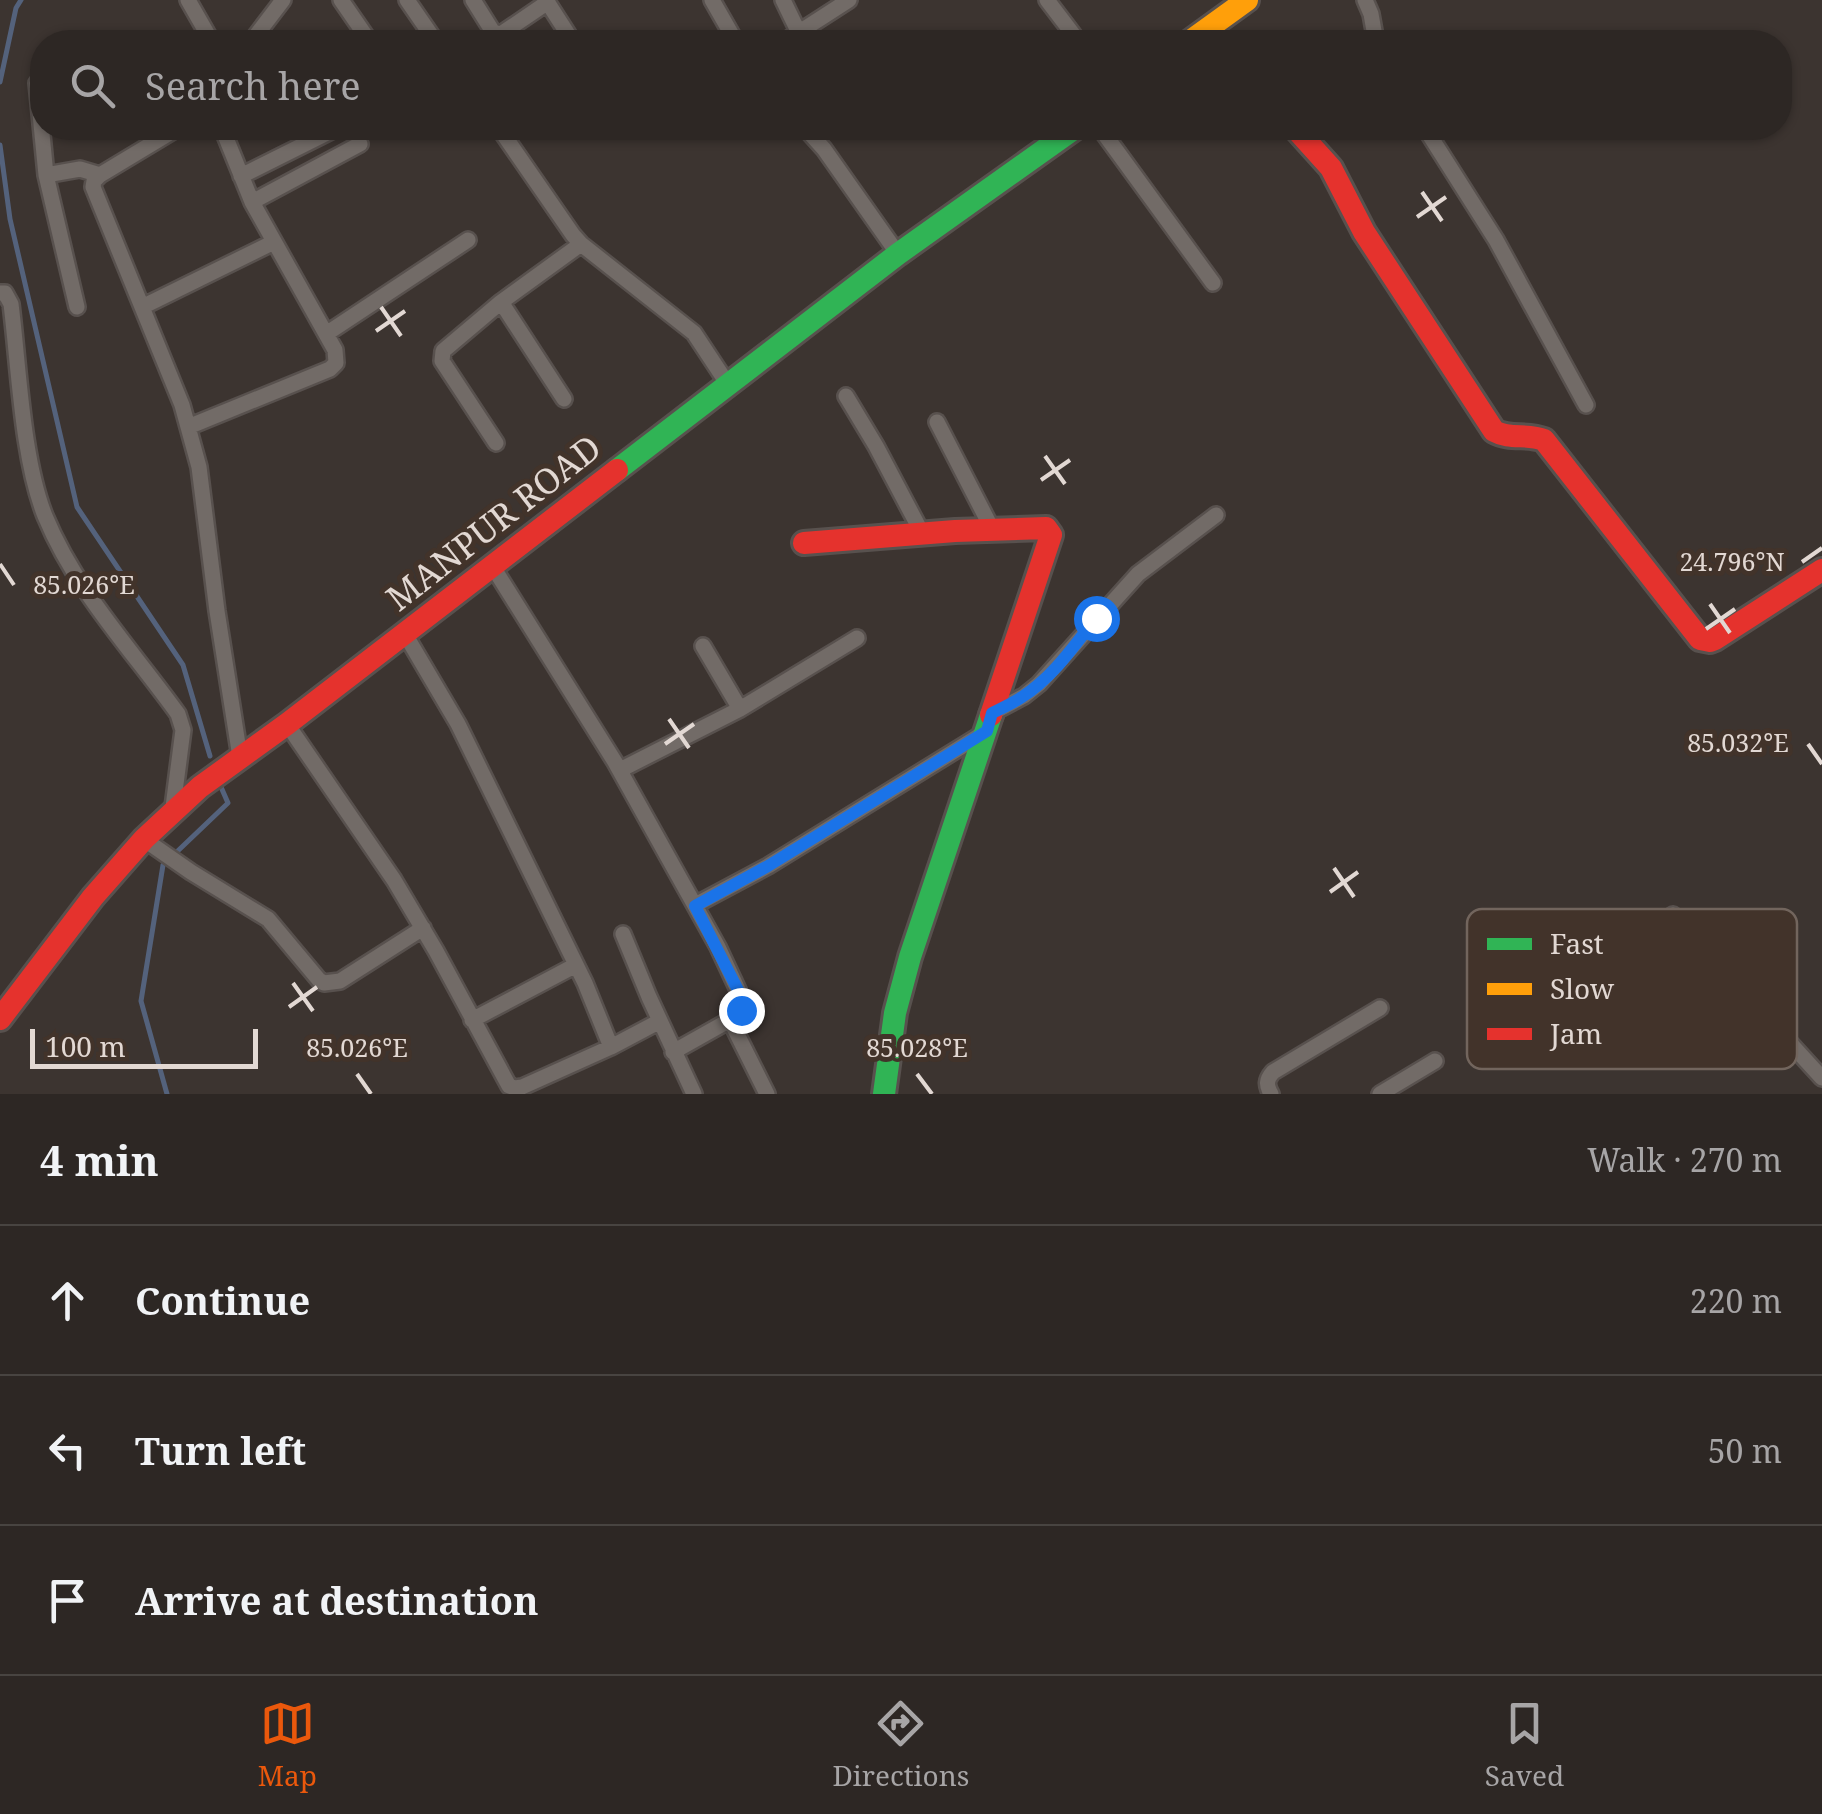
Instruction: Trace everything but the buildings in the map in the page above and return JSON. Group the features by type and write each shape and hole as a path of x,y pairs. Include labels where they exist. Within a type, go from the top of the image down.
{"main road":[{"path":"1213,30 1247,0"},
{"name":"MANPUR ROAD","path":"0,1019 119,867 152,844 172,812 202,785 493,567 898,254 1058,140"},
{"path":"1306,140 1331,168 1364,232 1494,431 1499,436 1536,435 1544,440 1700,639 1710,642 1822,570"},
{"path":"804,543 991,527 1046,528 1051,535 910,957 894,1013 884,1094"}],"street":[{"path":"188,0 205,30"},
{"path":"260,30 283,0"},
{"path":"340,0 361,30"},
{"path":"407,0 428,30"},
{"path":"473,0 492,30"},
{"path":"712,0 729,30"},
{"path":"783,0 798,30"},
{"path":"800,30 849,0"},
{"path":"1046,0 1070,30"},
{"path":"1365,0 1374,30"},
{"path":"507,30 547,1 565,30"},
{"path":"43,140 46,175 77,307"},
{"path":"158,140 100,175 94,181 94,192 182,405 199,467 240,757"},
{"path":"188,428 330,370 336,363 326,334 252,202 227,140"},
{"path":"241,176 313,140"},
{"path":"513,140 580,244 694,333 727,383"},
{"path":"816,140 898,254"},
{"path":"1109,140 1213,282"},
{"path":"1432,140 1496,240 1586,405"},
{"path":"252,202 360,144"},
{"path":"46,175 80,169 100,175"},
{"path":"326,334 468,240"},
{"path":"142,307 274,242"},
{"path":"496,444 441,356 447,345 580,244"},
{"path":"0,293 6,294 11,304 32,468 45,515 88,596 178,714 183,730 172,812"},
{"path":"501,302 564,398"},
{"path":"846,396 924,534"},
{"path":"938,422 991,527"},
{"path":"695,906 768,866 990,722 1039,684 1138,574 1216,514"},
{"path":"493,567 620,770 739,992 741,1010 674,1052"},
{"path":"405,634 458,724 576,965 611,1048"},
{"path":"620,770 740,709 857,638"},
{"path":"703,646 740,709"},
{"path":"287,724 394,880 505,1082 522,1087 611,1048 660,1020"},
{"path":"152,844 268,918 324,983 340,980 422,928"},
{"path":"624,934 694,1094"},
{"path":"472,1020 576,965"},
{"path":"1272,1094 1267,1084 1273,1072 1380,1008"},
{"path":"730,1020 767,1094"},
{"path":"1797,1051 1822,1078"},
{"path":"1380,1094 1435,1061"}],"waterway":[{"path":"0,82 21,0"},
{"path":"0,145 10,219 77,507 183,665 210,756"},
{"path":"167,1094 141,1001 163,865 228,803 221,787"}],"traffic: fast":[{"path":"617,470 898,254 1058,140"},
{"path":"884,1094 895,1013 910,957 991,715"}],"traffic: slow":[{"path":"1206,30 1247,0"}],"traffic: jam":[{"path":"1306,140 1331,168 1364,232 1494,431 1544,440 1700,639 1715,639 1822,570"},
{"path":"0,1019 93,897 144,839 200,787 617,470"},
{"path":"804,543 1046,528 1051,535 991,715"}],"route":[{"path":"741,1010 739,992 695,906 768,866 987,731 992,713 1039,684 1096,618"}]}
